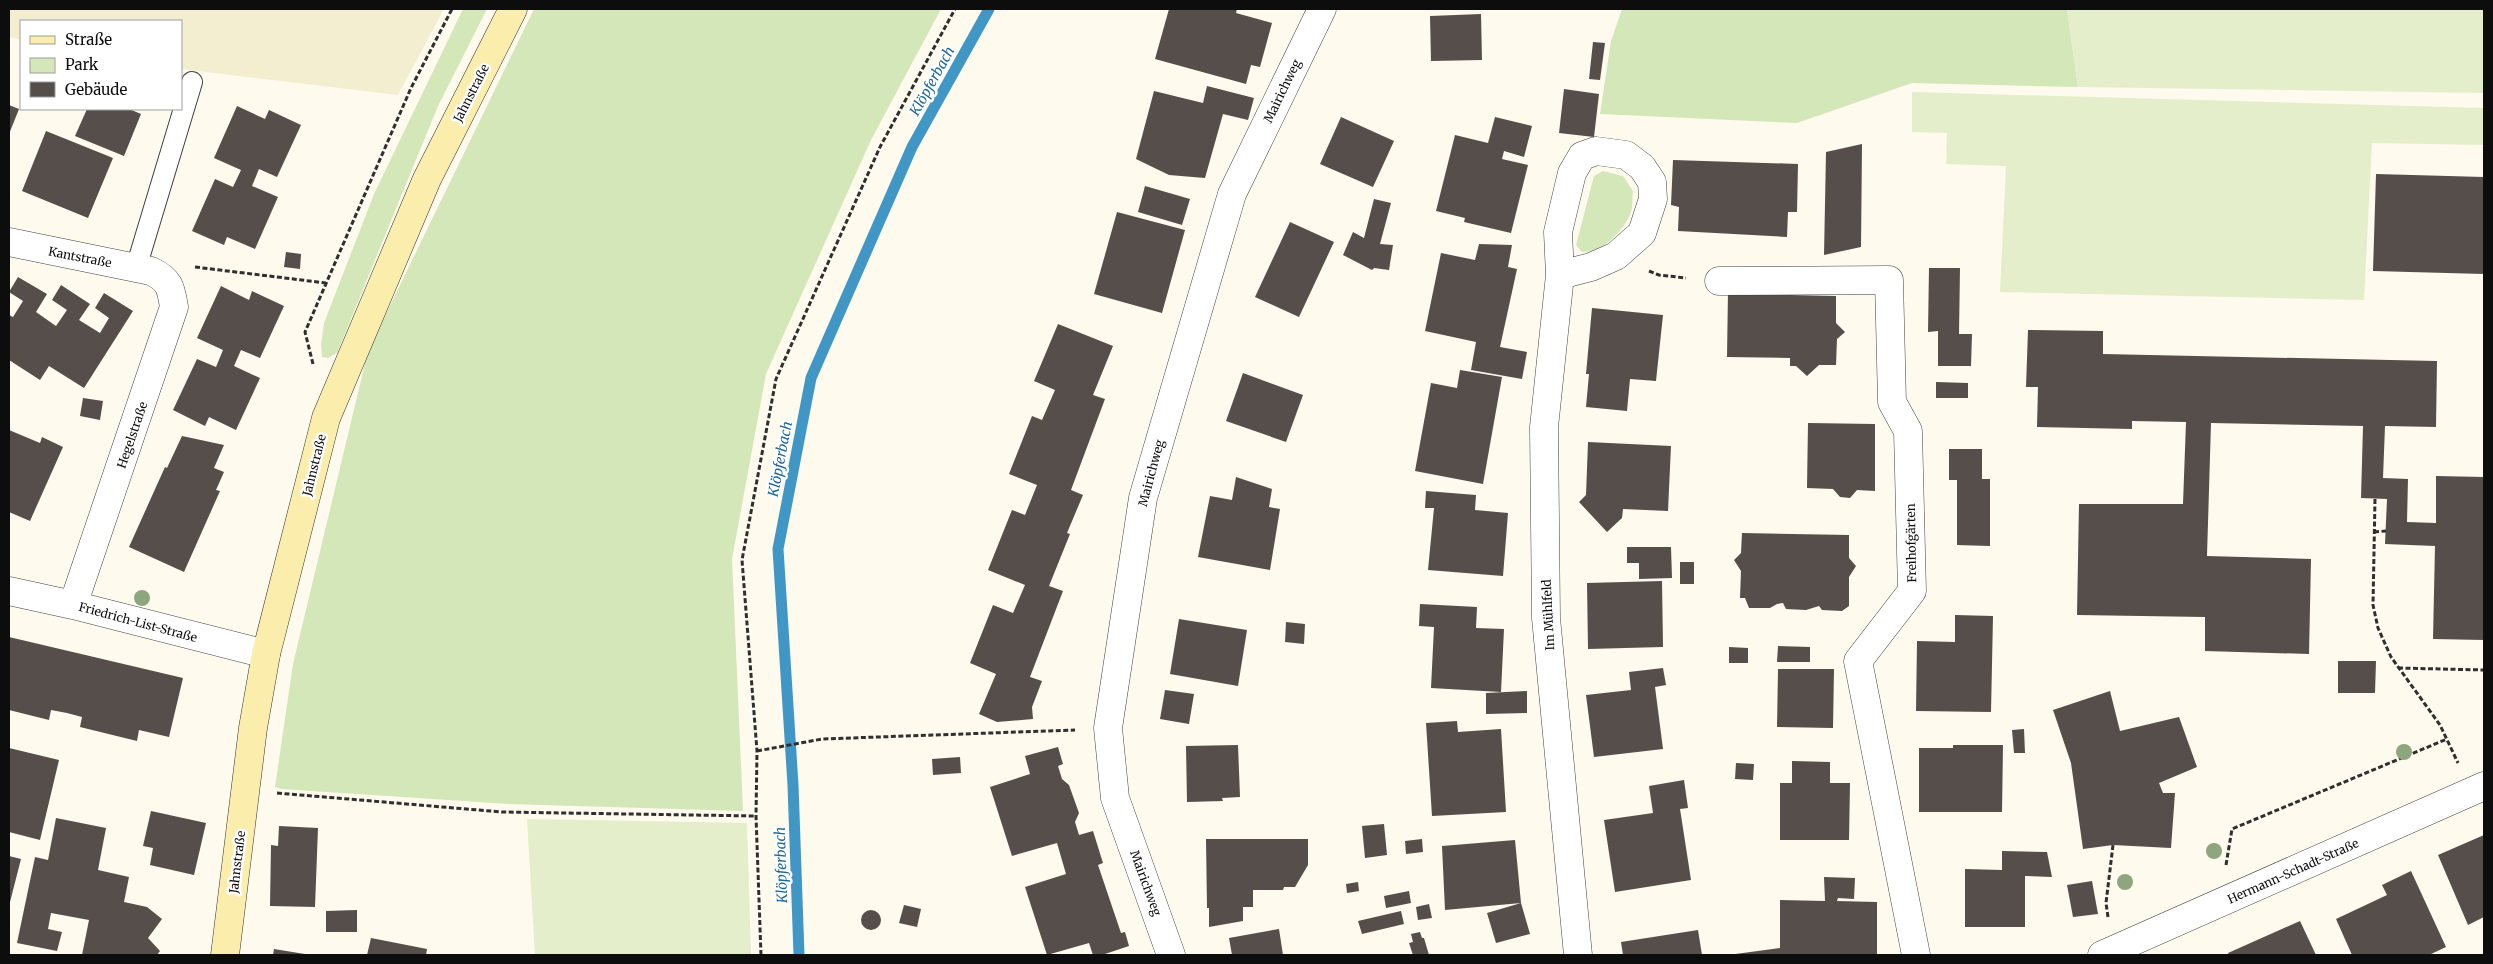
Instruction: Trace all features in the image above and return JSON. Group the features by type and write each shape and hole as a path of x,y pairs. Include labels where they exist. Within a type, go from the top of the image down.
{"street":[{"name":"Jahnstraße","path":"225,955 253,728 266,654 326,418 427,179 513,9"},
{"name":"Mairichweg","path":"1172,955 1115,798 1108,728 1142,498 1232,194 1322,9"},
{"name":"Im Mühlfeld","path":"1560,275 1591,267 1616,256 1642,233 1653,199 1652,182 1642,167 1626,155 1596,151 1582,156 1572,173 1558,232 1560,275 1544,427 1546,618 1578,955"},
{"name":"Kantstraße","path":"9,242 150,272"},
{"name":"Hegelstraße","path":"73,605 170,324 174,307 171,289 150,272"},
{"name":"Freihofgärten","path":"1719,280 1890,280 1892,402 1908,431 1912,591 1858,661 1916,955"},
{"name":"Friedrich-List-Straße","path":"9,591 73,605 266,654"},
{"name":"Hermann-Schadt-Straße","path":"2108,953 2478,789"}],"lane":[{"path":"150,272 192,82"}],"path":[{"path":"314,370 305,332 411,88 452,9"},
{"path":"761,955 756,816 757,751 742,560 776,379 880,147 954,9"},
{"path":"1616,256 1660,275 1719,280"},
{"path":"150,272 193,267 326,283"},
{"path":"2375,499 2373,605 2381,635 2398,668 2440,724 2447,739 2478,789"},
{"path":"2374,532 2386,532"},
{"path":"2398,668 2484,670"},
{"path":"757,751 822,739 1108,728"},
{"path":"2220,903 2232,829 2447,739"},
{"path":"246,791 502,812 756,816"},
{"path":"2108,953 2106,903 2113,846"}],"shaded area":[{"path":"9,9 444,9 398,95 182,69 182,20 20,20 20,40 9,37"}],"green space":[{"path":"463,9 487,9 438,106 337,353 328,358 322,357 321,345 324,323 374,194"},
{"path":"534,9 941,9 871,140 766,374 732,559 743,811 509,804 281,789 275,787 293,664 368,351"},
{"path":"1622,9 2067,9 2078,87 1912,83 1797,123 1600,114 1611,41"},
{"path":"2067,9 2484,9 2484,93 2078,87"},
{"path":"1912,92 2484,108 2484,145 2372,143 2364,300 2000,292 2006,166 1946,164 1947,133 1912,132"},
{"path":"1603,171 1623,176 1633,191 1631,213 1621,229 1610,241 1597,249 1582,252 1576,245 1594,176"},
{"path":"527,819 747,823 751,955 535,955"}],"building":[{"path":"1169,9 1237,9 1236,13 1272,23 1260,67 1251,65 1246,84 1155,59"},
{"path":"1481,14 1482,60 1431,61 1430,16"},
{"path":"1593,42 1605,43 1600,80 1589,79"},
{"path":"1207,86 1254,98 1248,120 1223,114 1205,178 1169,175 1136,159 1154,91 1203,103"},
{"path":"1564,89 1599,94 1594,137 1559,133"},
{"path":"9,105 19,109 9,134"},
{"path":"237,106 265,119 269,110 301,125 277,177 259,169 252,186 278,197 255,249 227,237 224,245 192,231 215,179 233,187 241,170 214,158"},
{"path":"87,110 131,110 141,114 124,156 75,136"},
{"path":"1341,117 1394,141 1373,187 1320,164"},
{"path":"1495,117 1532,126 1524,157 1504,151 1502,159 1528,165 1511,233 1464,222 1465,218 1436,211 1455,135 1488,143"},
{"path":"46,131 113,158 88,218 22,191"},
{"path":"1862,144 1861,247 1824,255 1826,152"},
{"path":"1673,160 1798,164 1797,212 1788,212 1787,237 1678,231 1679,207 1671,205"},
{"path":"2376,174 2484,177 2484,274 2373,271"},
{"path":"1145,186 1190,199 1182,225 1138,212"},
{"path":"1374,199 1391,203 1380,244 1393,245 1389,270 1374,268 1372,270 1343,255 1353,232 1364,238"},
{"path":"1117,212 1185,230 1162,313 1094,294"},
{"path":"1290,222 1334,242 1299,317 1255,297"},
{"path":"1479,244 1512,245 1508,267 1517,269 1500,347 1527,352 1522,379 1471,370 1476,342 1425,331 1441,253 1475,260"},
{"path":"286,252 301,254 300,269 284,267"},
{"path":"1929,268 1960,268 1959,334 1972,334 1971,366 1938,366 1938,331 1928,332"},
{"path":"18,277 47,294 36,312 56,326 67,310 52,300 61,285 90,304 79,320 100,333 109,318 95,308 104,293 133,311 84,388 49,366 40,380 9,360 9,315 13,317 23,301 9,292"},
{"path":"221,286 249,300 252,291 284,306 260,358 241,350 234,366 260,378 236,430 209,417 205,426 173,410 197,359 216,367 223,350 197,338"},
{"path":"1728,291 1790,292 1790,295 1836,296 1836,323 1845,332 1837,339 1836,365 1819,365 1807,376 1796,366 1790,366 1790,358 1727,357"},
{"path":"1592,308 1663,315 1656,381 1630,379 1627,411 1586,407 1589,374 1586,374"},
{"path":"1058,324 1113,346 1093,395 1105,399 1071,490 1083,495 1067,533 1070,534 1049,586 1063,591 1030,677 1042,681 1032,707 1033,719 997,722 979,714 996,674 970,663 993,605 1013,613 1025,585 988,570 1012,510 1025,515 1037,485 1009,474 1032,416 1042,420 1055,390 1034,381"},
{"path":"2028,330 2103,331 2103,354 2437,361 2436,427 2385,426 2383,478 2408,479 2407,522 2436,523 2436,476 2484,477 2484,640 2433,639 2435,546 2385,544 2387,499 2361,498 2363,426 2211,423 2207,556 2311,559 2309,654 2205,651 2205,617 2077,615 2079,504 2183,504 2186,422 2132,421 2132,429 2037,427 2038,387 2026,387"},
{"path":"1460,370 1502,377 1483,484 1415,471 1431,383 1457,388"},
{"path":"1243,373 1303,395 1286,442 1226,421"},
{"path":"1936,382 1968,383 1968,398 1936,398"},
{"path":"83,398 103,401 100,420 80,416"},
{"path":"1808,423 1875,424 1875,491 1857,490 1850,498 1840,497 1833,489 1807,488"},
{"path":"9,430 40,443 42,437 63,447 30,521 9,512"},
{"path":"182,436 224,445 214,468 224,472 216,490 220,491 184,572 129,547 165,467 167,468"},
{"path":"1588,442 1671,446 1668,511 1623,509 1622,518 1607,532 1579,502 1586,495"},
{"path":"1949,449 1982,449 1982,479 1990,479 1990,546 1957,545 1957,480 1949,480"},
{"path":"1236,477 1272,489 1269,507 1280,509 1270,570 1198,557 1210,496 1232,500"},
{"path":"1426,491 1476,495 1475,510 1508,513 1503,576 1428,570 1434,508 1425,508"},
{"path":"1742,533 1849,535 1849,558 1856,566 1849,577 1849,606 1842,611 1822,610 1819,606 1806,610 1786,609 1783,603 1770,608 1749,608 1745,598 1740,598 1741,571 1734,560 1741,553"},
{"path":"1627,547 1671,547 1672,578 1639,579 1639,563 1627,563"},
{"path":"1680,562 1694,562 1694,584 1680,584"},
{"path":"1662,581 1663,647 1588,649 1587,583"},
{"path":"1420,604 1477,607 1476,628 1504,629 1501,692 1431,688 1434,627 1419,626"},
{"path":"1955,615 1993,616 1991,712 1916,711 1917,641 1955,642"},
{"path":"1179,619 1247,630 1238,686 1170,674"},
{"path":"1286,622 1305,624 1304,644 1285,642"},
{"path":"9,637 183,678 169,737 139,730 137,741 80,727 82,717 67,713 51,710 49,720 9,710"},
{"path":"1778,646 1810,647 1810,662 1777,662"},
{"path":"1729,647 1748,648 1748,663 1729,663"},
{"path":"2338,661 2376,661 2375,693 2338,693"},
{"path":"1663,668 1666,685 1655,687 1663,749 1594,757 1586,695 1631,690 1629,672"},
{"path":"1778,669 1834,669 1833,728 1777,727"},
{"path":"1165,690 1194,694 1189,724 1160,719"},
{"path":"1527,691 1527,713 1486,714 1486,693"},
{"path":"2110,691 2120,731 2179,717 2197,767 2159,783 2163,793 2175,793 2171,848 2113,845 2083,849 2071,763 2053,710"},
{"path":"1457,721 1458,732 1501,729 1506,812 1432,816 1426,723"},
{"path":"2024,729 2025,753 2014,753 2012,730"},
{"path":"1238,745 1240,797 1222,798 1223,801 1187,802 1186,746"},
{"path":"1953,745 2003,745 2002,812 1919,812 1919,748 1953,748"},
{"path":"1058,747 1063,764 1058,766 1062,779 1069,785 1079,813 1075,822 1079,835 1093,831 1103,863 1098,865 1121,933 1125,932 1129,946 1102,955 1093,955 1089,943 1047,955 1025,887 1066,874 1057,843 1012,856 990,787 1030,774 1025,756"},
{"path":"9,748 59,760 40,840 9,832"},
{"path":"960,757 961,773 933,775 932,759"},
{"path":"1792,761 1830,762 1830,783 1850,783 1849,840 1780,840 1780,783 1792,783"},
{"path":"1736,763 1754,764 1753,780 1735,779"},
{"path":"1684,780 1688,808 1680,809 1691,880 1615,892 1604,820 1653,813 1649,786"},
{"path":"151,811 206,823 194,875 150,865 153,848 143,846"},
{"path":"56,818 106,828 98,870 129,877 124,902 147,907 162,919 148,938 160,951 157,955 82,955 89,920 51,913 48,929 62,932 57,951 17,943 35,857 48,860"},
{"path":"1384,824 1387,855 1365,858 1362,826"},
{"path":"279,826 318,828 315,907 270,906 271,845 278,846"},
{"path":"2484,835 2484,917 2468,925 2438,855"},
{"path":"1206,839 1308,839 1308,865 1295,887 1284,887 1283,890 1253,890 1253,907 1243,907 1243,921 1209,927"},
{"path":"1422,839 1423,852 1406,854 1405,841"},
{"path":"1515,840 1521,903 1445,910 1442,846"},
{"path":"2002,851 2047,852 2052,877 2025,876 2025,927 1965,927 1965,869 2002,870"},
{"path":"9,856 21,859 9,906"},
{"path":"2411,871 2446,947 2429,955 2352,955 2336,919 2387,895 2382,885"},
{"path":"1824,877 1855,878 1854,899 1838,898 1837,901 1877,902 1877,955 1728,955 1780,948 1780,900 1825,901"},
{"path":"2092,881 2098,914 2073,917 2067,885"},
{"path":"1358,882 1359,891 1347,893 1346,884"},
{"path":"1409,891 1411,903 1386,908 1384,896"},
{"path":"1521,903 1530,934 1496,943 1487,913"},
{"path":"1429,904 1432,918 1418,920 1416,907"},
{"path":"904,905 921,909 917,927 899,923"},
{"path":"357,910 357,932 326,932 326,911"},
{"path":"871,910 878,913 881,920 878,927 871,930 864,927 861,920 864,913"},
{"path":"1401,911 1404,924 1362,934 1358,921"},
{"path":"2300,921 2316,955 2229,955 2228,953"},
{"path":"1279,929 1283,955 1232,955 1229,938"},
{"path":"1698,930 1702,955 1623,955 1621,942"},
{"path":"1420,932 1422,938 1424,938 1429,955 1413,955 1409,943 1413,942 1411,934"},
{"path":"371,938 427,949 426,955 367,955"},
{"path":"274,949 305,954 305,955 273,955"}],"waterway":[{"name":"Klöpferbach","path":"799,955 793,785 778,549 811,378 912,147 989,9"}]}
